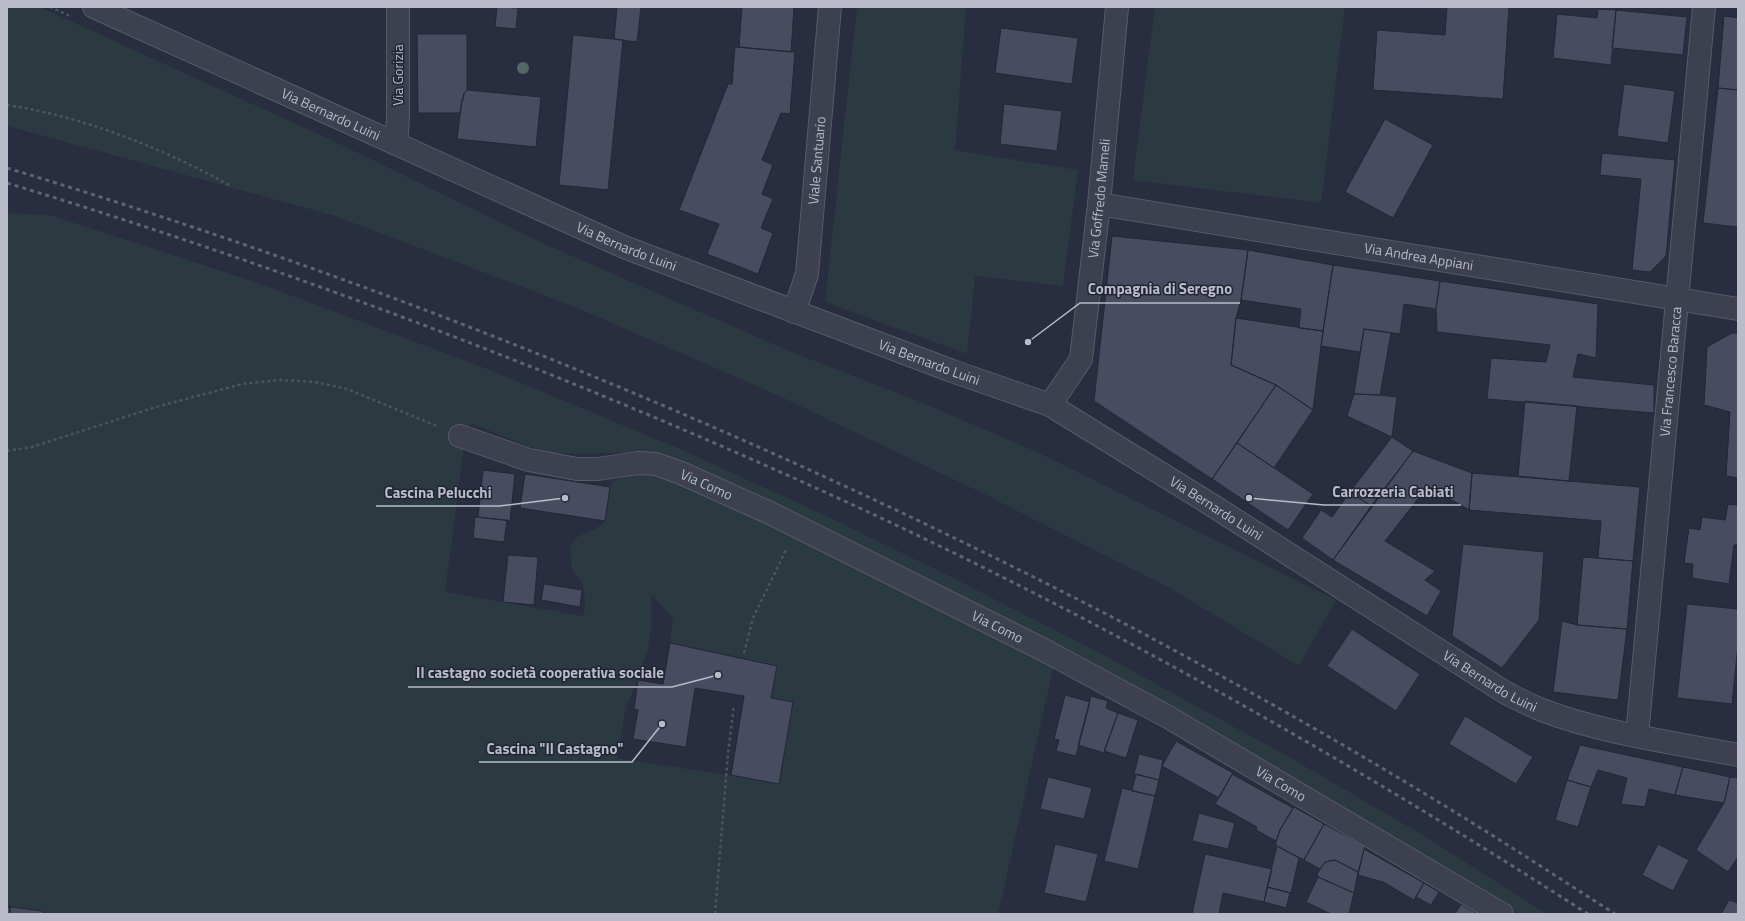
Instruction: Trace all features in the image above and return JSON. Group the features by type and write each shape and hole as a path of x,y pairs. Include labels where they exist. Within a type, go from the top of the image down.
{"street":[{"name":"Via Bernardo Luini","path":"94,7 618,244 958,374 1050,405 1214,506 1506,693 1542,710 1579,722 1637,736 1738,755"},
{"name":"Via Gorizia","path":"394,143 397,133 398,117 398,7"},
{"name":"Viale Santuario","path":"794,312 807,274 830,7"},
{"name":"Via Goffredo Mameli","path":"1050,405 1081,359 1099,204 1117,7"},
{"name":"Via Francesco Baracca","path":"1637,736 1704,7"},
{"name":"Via Andrea Appiani","path":"1099,204 1738,309"},
{"name":"Via Como","path":"460,436 529,460 569,468 598,469 638,463 656,464 681,473 796,526 1044,650 1168,717 1502,914"}],"path":[{"path":"7,104 59,115 133,140 201,169 232,186"},
{"path":"7,451 32,447 156,407 242,384 281,380 314,382 347,388 460,436"},
{"path":"744,653 754,618 796,526"},
{"path":"715,914 728,754 734,706"}],"shaded area":[{"path":"7,7 40,7 340,144 538,241 789,351 918,401 1037,452 1336,600 1299,666 1170,588 978,491 777,395 575,307 335,216 7,126"},
{"path":"857,7 966,7 955,150 1078,170 1063,286 975,276 967,354 825,302"},
{"path":"1155,7 1345,7 1321,203 1133,180"},
{"path":"7,213 50,215 258,283 485,368 680,449 833,519 1098,652 1289,757 1426,837 1547,914 1519,914 1298,780 1128,683 641,455 625,453 580,454 543,452 470,423 463,452 445,592 584,616 585,602 583,584 572,570 570,548 577,537 599,527 605,521 610,487 613,481 626,473 638,470 673,477 1054,665 998,914 43,914 43,911 7,907","holes":["651,594 673,618 670,643 777,666 771,698 793,702 779,783 617,758 626,707 638,680 648,648 651,629"]}],"building":[{"path":"497,7 518,8 516,29 495,27"},
{"path":"617,7 641,7 637,42 614,39"},
{"path":"742,7 794,7 791,52 739,47"},
{"path":"1447,7 1509,7 1503,99 1373,90 1377,30 1445,35"},
{"path":"1598,9 1616,10 1611,65 1553,58 1557,14 1597,18"},
{"path":"1616,10 1687,17 1683,55 1612,48"},
{"path":"1724,16 1738,18 1738,90 1718,88"},
{"path":"1001,28 1078,38 1072,84 995,73"},
{"path":"417,34 467,34 467,90 464,93 460,113 418,113"},
{"path":"573,35 623,40 608,190 559,185"},
{"path":"735,47 795,52 790,114 781,113 762,160 773,165 762,194 773,199 761,228 773,233 758,274 707,254 719,224 679,210 728,84 732,84"},
{"path":"1624,84 1675,91 1668,143 1617,136"},
{"path":"1718,88 1738,90 1738,227 1703,223"},
{"path":"467,90 541,97 536,147 457,139 462,100 464,93"},
{"path":"1004,104 1062,111 1057,151 1000,144"},
{"path":"1385,119 1433,145 1393,218 1345,192"},
{"path":"1602,153 1675,160 1666,256 1650,272 1632,270 1641,179 1600,175"},
{"path":"1112,236 1248,250 1241,300 1236,318 1231,365 1276,385 1212,479 1094,401"},
{"path":"1248,250 1333,265 1323,331 1299,328 1301,309 1241,300"},
{"path":"1333,265 1440,281 1436,309 1404,304 1400,334 1364,329 1360,352 1321,346"},
{"path":"1440,281 1598,304 1596,358 1578,354 1573,377 1654,385 1654,413 1487,399 1491,358 1546,362 1550,345 1437,332 1436,309"},
{"path":"1236,318 1323,331 1313,410 1276,385 1231,365"},
{"path":"1364,329 1391,333 1380,395 1354,394"},
{"path":"1732,333 1738,333 1738,478 1726,476 1730,412 1704,405 1707,347"},
{"path":"1276,385 1313,410 1274,468 1237,443"},
{"path":"1354,394 1397,397 1392,437 1347,416"},
{"path":"1525,401 1577,406 1569,481 1518,476"},
{"path":"1392,437 1413,451 1371,506 1350,492"},
{"path":"1237,443 1313,494 1288,530 1212,479"},
{"path":"1413,451 1472,473 1469,510 1428,486 1385,541 1435,571 1425,580 1441,591 1427,616 1333,560"},
{"path":"483,470 515,474 510,521 478,517"},
{"path":"1472,473 1640,487 1633,561 1598,558 1601,521 1469,510"},
{"path":"525,474 610,487 605,521 520,508"},
{"path":"1350,492 1371,506 1333,560 1302,538 1321,510 1332,517"},
{"path":"1728,504 1738,505 1738,545 1734,545 1729,584 1692,578 1693,564 1684,563 1689,528 1700,530 1702,517 1725,520"},
{"path":"475,517 507,520 504,542 473,538"},
{"path":"1463,544 1544,552 1539,620 1502,668 1452,636"},
{"path":"508,555 538,557 534,605 503,602"},
{"path":"1583,557 1633,561 1627,629 1577,625"},
{"path":"544,584 582,590 580,607 541,600"},
{"path":"1687,604 1738,609 1738,645 1732,704 1677,698"},
{"path":"1562,621 1577,625 1627,629 1618,700 1553,692"},
{"path":"1352,629 1420,674 1396,711 1327,666"},
{"path":"670,643 777,666 771,698 793,702 779,784 731,775 744,696 695,688 686,747 633,739 638,710 634,709 638,680 663,684"},
{"path":"1065,695 1090,702 1076,756 1056,751 1059,740 1054,739"},
{"path":"1091,696 1108,701 1106,708 1118,713 1104,753 1078,745"},
{"path":"1118,713 1138,720 1126,758 1104,751"},
{"path":"1465,716 1533,757 1516,784 1449,744"},
{"path":"1176,741 1233,773 1219,798 1162,766"},
{"path":"1580,745 1683,767 1675,795 1649,789 1645,807 1621,804 1627,778 1598,770 1591,787 1567,780"},
{"path":"1139,754 1163,760 1159,780 1134,774"},
{"path":"1683,767 1730,777 1724,803 1675,795"},
{"path":"1136,774 1159,780 1155,796 1132,791"},
{"path":"1232,774 1293,808 1280,830 1276,841 1256,830 1257,827 1215,804"},
{"path":"1048,777 1092,788 1084,819 1040,809"},
{"path":"1730,777 1738,778 1738,857 1728,872 1696,850 1724,803"},
{"path":"1567,780 1591,787 1578,827 1555,820"},
{"path":"1122,788 1155,796 1138,869 1104,861"},
{"path":"1294,807 1324,824 1304,860 1275,845 1280,830"},
{"path":"1199,813 1235,823 1228,849 1192,841"},
{"path":"1324,824 1365,846 1358,872 1335,860 1325,862 1320,869 1304,860"},
{"path":"1055,844 1098,854 1086,902 1044,893"},
{"path":"1658,844 1689,860 1673,891 1642,875"},
{"path":"1277,846 1299,858 1291,893 1267,887"},
{"path":"1364,849 1424,883 1414,900 1383,882 1358,875"},
{"path":"1205,854 1272,869 1264,902 1223,893 1219,914 1192,914"},
{"path":"1335,860 1358,872 1354,893 1318,877 1317,874 1325,862"},
{"path":"1318,877 1354,893 1349,914 1331,914 1306,902"},
{"path":"1424,883 1439,892 1431,905 1416,897"},
{"path":"1267,887 1290,893 1286,908 1264,902"},
{"path":"1729,900 1738,903 1738,914 1721,914"},
{"path":"1461,904 1478,914 1455,914"},
{"path":"7,907 10,907 10,914 7,914"},
{"path":"10,907 43,911 43,914 10,914"}],"railway":[{"path":"7,168 152,214 296,263 438,315 580,371 720,430 858,492 996,558 1131,627 1311,726 1487,832 1615,914"},
{"path":"7,183 108,215 307,282 505,356 700,437 899,526 1101,628 1299,737 1493,854 1588,914"}],"place":[{"name":"Compagnia di Seregno","path":"1028,342"},
{"name":"Cascina Pelucchi","path":"565,498"},
{"name":"Carrozzeria Cabiati","path":"1249,498"},
{"name":"Il castagno società cooperativa sociale","path":"718,675"},
{"name":"Cascina \"Il Castagno\"","path":"662,724"}]}
